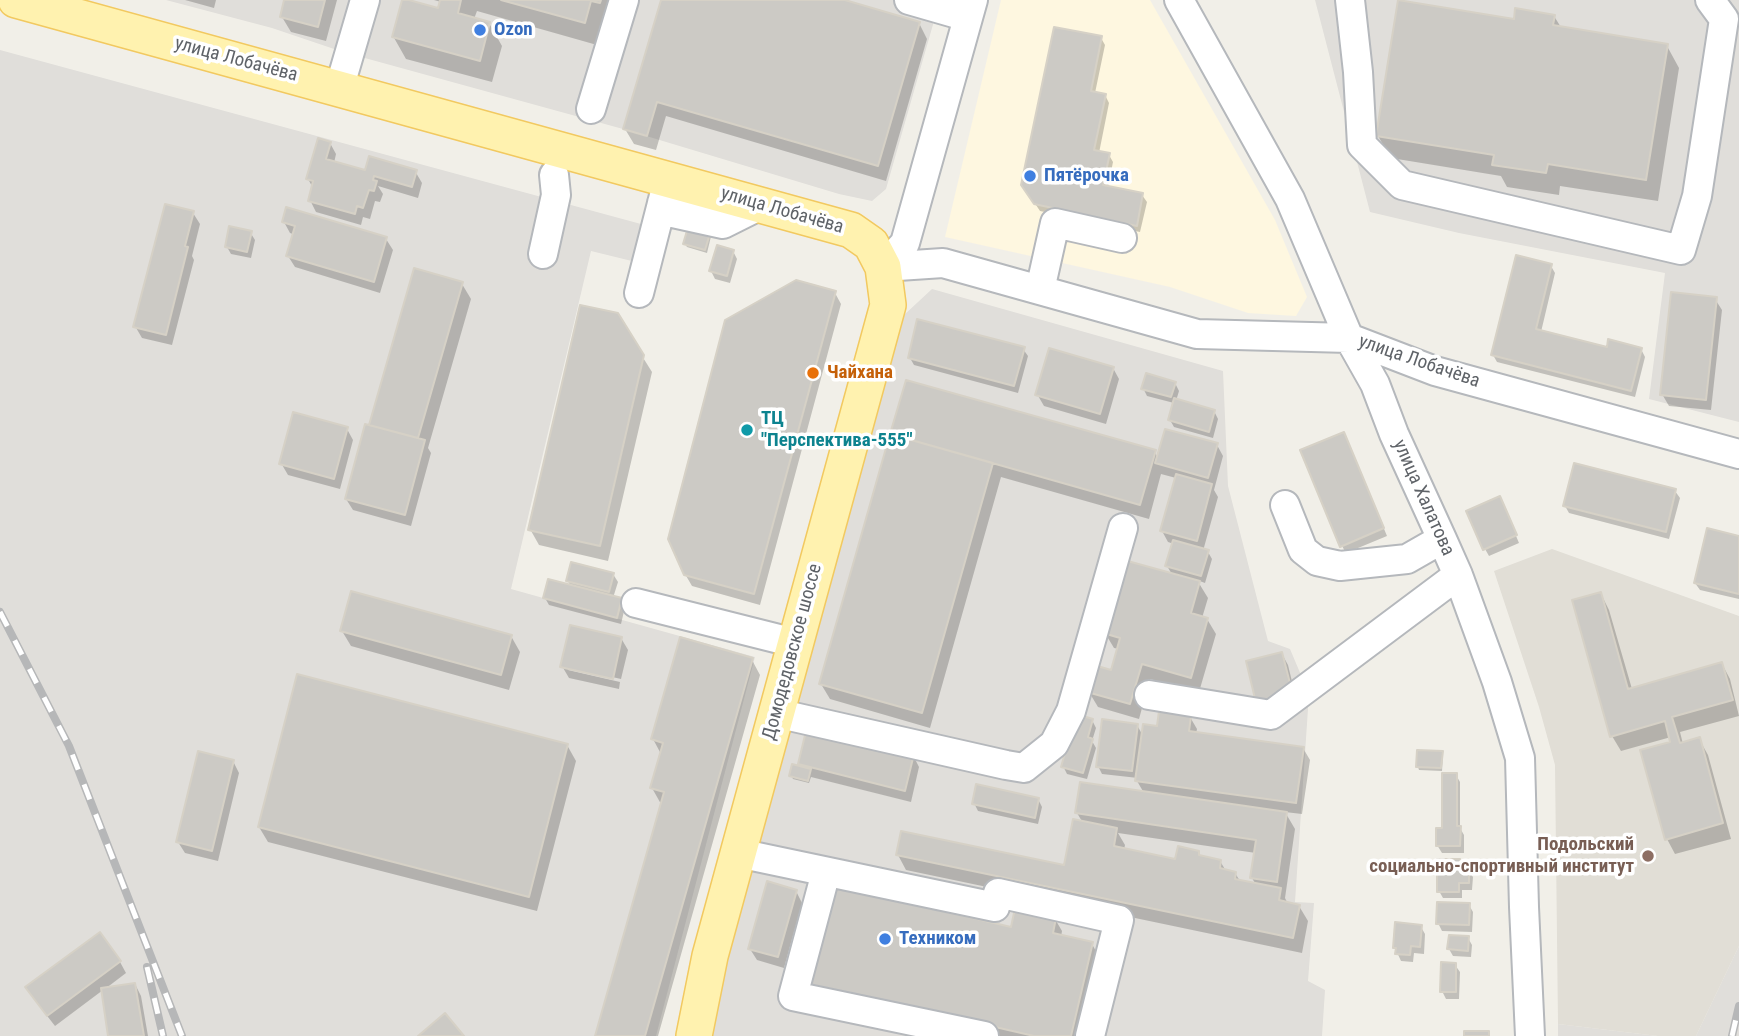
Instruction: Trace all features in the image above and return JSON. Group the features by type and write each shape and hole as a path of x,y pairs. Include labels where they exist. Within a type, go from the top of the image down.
{"main road":[{"name":"улица Лобачёва","path":"16,0 339,89 665,191 761,205 851,230 871,244 883,267"},
{"name":"Домодедовское шоссе","path":"694,1036 710,956 888,305 883,267"}],"street":[{"path":"339,89 365,0"},
{"path":"592,109 624,0"},
{"path":"883,267 905,243 970,9 909,0"},
{"name":"улица Халатова","path":"1179,0 1290,199 1349,338 1375,384 1394,434 1458,575 1497,682 1520,758 1530,1036"},
{"path":"1350,0 1362,145 1402,185 1681,250 1697,197 1724,9"},
{"path":"543,254 556,195 554,175"},
{"path":"639,293 665,191"},
{"path":"1040,290 1055,223 1122,238"},
{"name":"улица Лобачёва","path":"883,267 943,263 1197,334 1349,338 1436,371 1739,454"},
{"path":"1285,505 1303,550 1317,561 1340,566 1407,559 1442,539"},
{"path":"776,712 1024,768 1054,744 1071,710 1123,528"},
{"path":"1149,695 1271,715 1458,575"},
{"path":"636,603 795,643"},
{"path":"738,853 995,907 998,893 1119,920 1090,1036"},
{"path":"825,872 793,996 984,1036"}],"shaded area":[{"path":"166,0 940,0 886,189 872,201 839,194 623,129"},
{"path":"1001,0 1150,0 1275,220 1307,297 1296,316 1248,313 1170,287 945,237"},
{"path":"1315,0 1739,0 1739,422 1649,399 1665,273 1459,233 1370,212"},
{"path":"0,50 652,227 640,263 591,251 511,589 755,657 656,1036 0,1036"},
{"path":"932,289 1223,371 1228,486 1268,641 1290,649 1309,694 1295,902 1314,903 1308,981 1325,990 1322,1036 710,1036 711,1006 884,381 904,315"},
{"name":"Подольский социально-спортивный институт","path":"1552,549 1739,616 1739,946 1696,1036 1658,1036 1558,1024 1555,765 1539,707 1494,571"},
{"path":"1739,946 1739,1036 1696,1036"},
{"path":"1558,1024 1658,1036 1558,1036"}],"building":[{"path":"284,0 325,0 318,27 280,17"},
{"path":"402,0 438,8 440,0 461,0 458,13 490,22 480,61 392,37"},
{"path":"501,0 601,0 600,3 591,1 585,23"},
{"path":"661,0 845,0 920,22 878,166 657,102 647,136 623,129"},
{"path":"1398,0 1514,19 1515,8 1555,15 1553,25 1668,44 1646,180 1548,164 1546,173 1492,165 1494,155 1376,136"},
{"path":"1054,27 1102,36 1091,91 1106,94 1094,150 1110,153 1103,185 1143,193 1137,226 1034,204 1021,185"},
{"path":"318,138 331,142 326,159 365,170 369,156 417,170 412,187 374,176 373,180 377,181 374,191 369,190 363,208 357,206 355,214 308,201 313,181 306,179"},
{"path":"165,204 194,211 166,335 133,327"},
{"path":"286,207 387,237 374,282 286,256 295,226 282,222"},
{"path":"692,214 714,220 705,250 683,244"},
{"path":"229,226 252,231 247,252 225,247"},
{"path":"717,245 734,250 727,276 709,271"},
{"path":"1516,255 1552,264 1536,329 1607,347 1608,339 1642,348 1631,391 1491,355"},
{"path":"414,268 463,282 418,438 369,425"},
{"name":"ТЦ \"Перспектива-555\"","path":"796,280 836,291 754,594 684,575 668,539 725,320"},
{"path":"1671,292 1717,297 1706,400 1660,395"},
{"path":"580,305 618,313 644,355 600,546 528,530"},
{"path":"917,319 1025,347 1014,386 908,358"},
{"path":"1049,348 1114,367 1100,414 1035,395"},
{"path":"1146,373 1176,382 1171,397 1141,389"},
{"path":"906,380 1156,450 1140,505 890,434"},
{"path":"1174,398 1215,410 1209,432 1168,420"},
{"path":"293,412 348,427 334,479 279,464"},
{"path":"365,424 425,440 405,515 345,499"},
{"path":"1165,429 1218,443 1208,478 1155,463"},
{"path":"1344,432 1384,528 1340,547 1300,450"},
{"path":"890,434 993,463 922,713 819,684"},
{"path":"1574,463 1676,489 1666,532 1563,506"},
{"path":"1176,474 1212,484 1197,541 1160,531"},
{"path":"1500,496 1517,535 1483,550 1466,511"},
{"path":"1707,528 1739,536 1739,594 1694,583"},
{"path":"1173,540 1209,550 1201,576 1165,566"},
{"path":"1124,560 1200,581 1191,613 1208,618 1191,678 1142,664 1130,704 1087,692 1094,665 1111,670 1120,638 1103,633"},
{"path":"571,562 614,573 609,592 566,581"},
{"path":"548,579 622,598 617,618 543,598"},
{"path":"351,591 512,635 501,675 340,631"},
{"path":"1601,592 1628,689 1722,662 1733,700 1672,717 1680,743 1700,737 1723,823 1665,840 1640,750 1670,742 1665,721 1610,737 1572,600"},
{"path":"570,625 622,637 613,679 560,667"},
{"path":"680,637 753,658 645,1036 595,1036 664,792 650,788 663,743 651,739"},
{"path":"1282,652 1292,691 1257,707 1246,661"},
{"path":"297,674 568,744 529,897 258,827"},
{"path":"1159,711 1191,716 1189,731 1304,747 1296,803 1135,781 1143,724 1157,726"},
{"path":"1076,714 1093,719 1088,737 1093,739 1083,773 1061,767"},
{"path":"1102,719 1138,724 1132,771 1096,767"},
{"path":"807,727 914,754 905,791 798,764"},
{"path":"1417,750 1443,751 1441,768 1416,767"},
{"path":"198,751 234,760 212,851 176,842"},
{"path":"792,764 811,769 808,781 789,776"},
{"path":"1442,773 1457,773 1457,826 1461,826 1460,846 1436,846 1436,828 1442,828"},
{"path":"1080,782 1287,812 1277,882 1250,878 1256,840 1075,813"},
{"path":"976,784 1039,798 1035,818 972,804"},
{"path":"1073,819 1117,828 1114,846 1175,859 1178,846 1199,851 1199,855 1221,860 1220,868 1236,872 1235,879 1281,888 1279,900 1300,905 1293,938 896,855 901,831 1064,865"},
{"path":"1437,859 1460,859 1460,868 1469,868 1469,883 1459,883 1459,892 1437,892"},
{"path":"767,881 797,890 778,957 748,949"},
{"path":"832,885 1011,927 1015,908 1056,918 1053,933 1093,942 1071,1036 1034,1036 809,984"},
{"path":"1437,902 1470,903 1469,925 1436,924"},
{"path":"1395,922 1422,925 1420,947 1411,946 1410,955 1395,954"},
{"path":"100,932 121,961 47,1016 25,987"},
{"path":"1449,935 1469,936 1468,951 1447,949"},
{"path":"1441,962 1456,963 1456,992 1440,992"},
{"path":"135,983 144,1036 108,1036 101,988"},
{"path":"445,1013 464,1036 418,1036"},
{"path":"1464,1031 1489,1031 1489,1036 1464,1036"}],"railway":[{"path":"0,612 69,746 182,1036"},
{"path":"147,967 163,1036"},
{"path":"1732,1036 1739,1006"}],"place":[{"name":"Ozon","path":"480,30"},
{"name":"Пятёрочка","path":"1030,176"},
{"name":"Чайхана","path":"813,373"},
{"name":"ТЦ \"Перспектива-555\"","path":"747,430"},
{"name":"Подольский социально-спортивный институт","path":"1648,856"},
{"name":"Техником","path":"885,939"}]}
